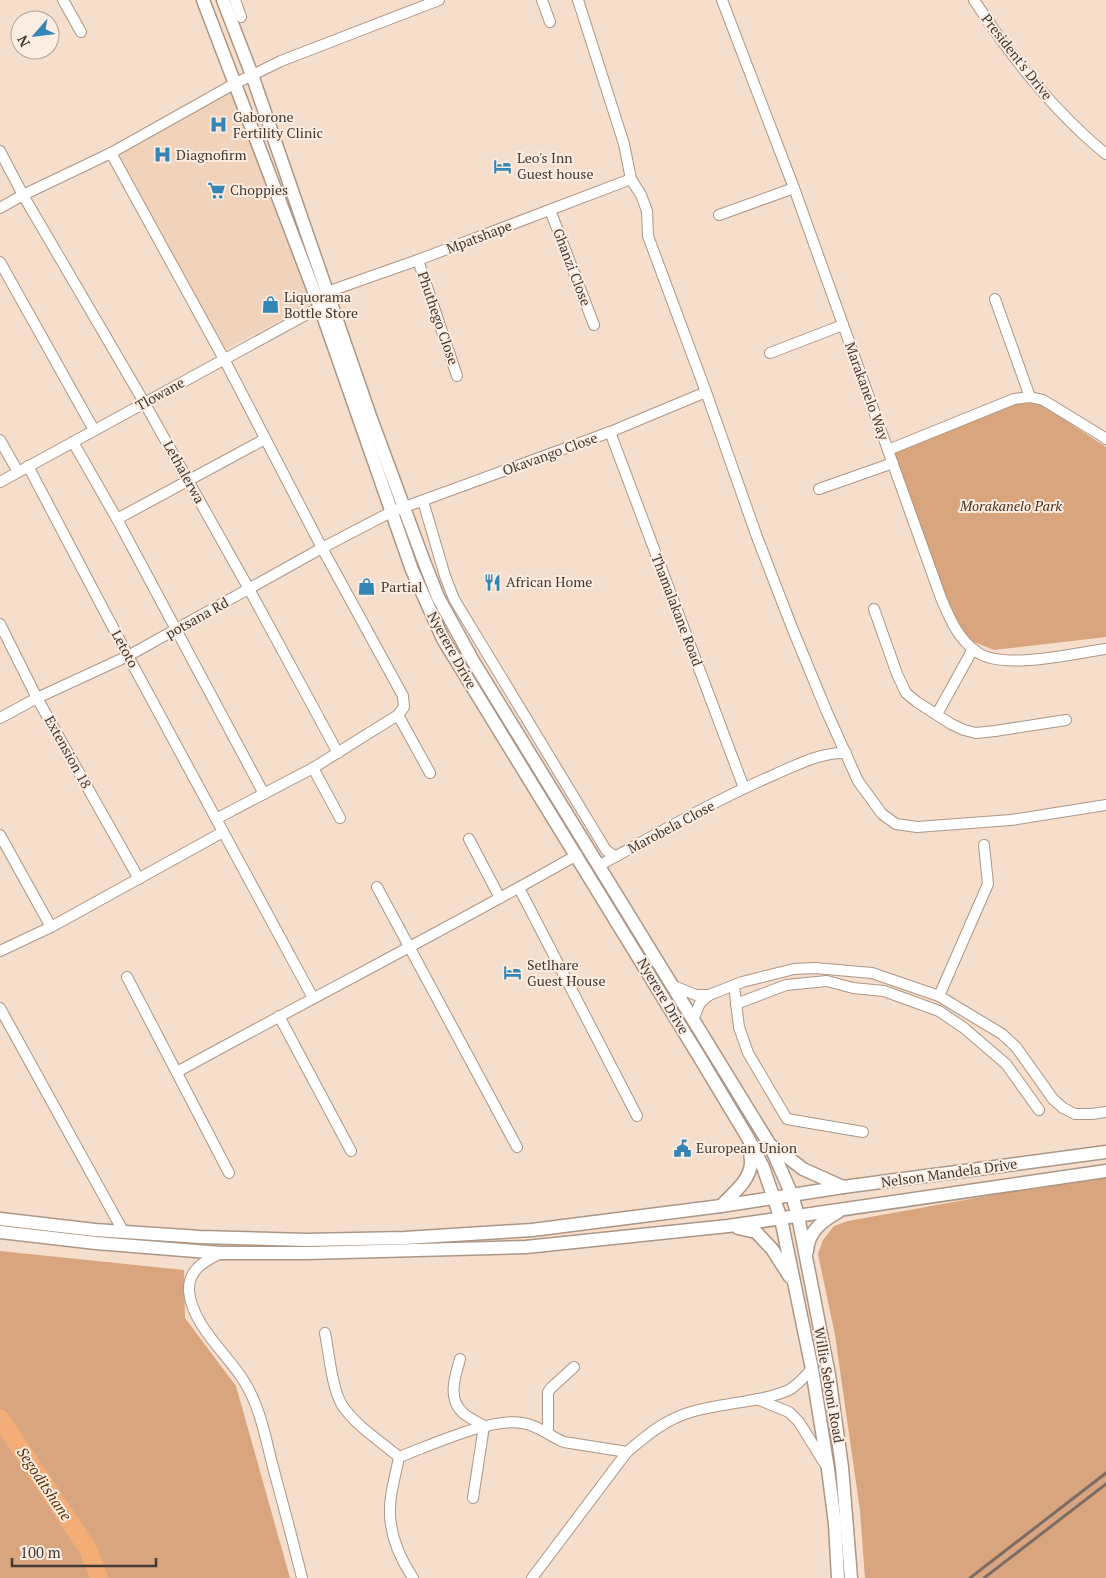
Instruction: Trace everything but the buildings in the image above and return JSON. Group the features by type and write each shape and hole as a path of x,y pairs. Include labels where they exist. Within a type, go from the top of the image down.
{"main road":[{"name":"Nyerere Drive","path":"203,0 320,306 415,578 443,639 577,855 748,1138 763,1167 775,1199"},
{"name":"Nyerere Drive","path":"223,0 252,75 370,416 438,597 454,627 598,866 770,1145 792,1195"},
{"path":"722,1206 740,1187 749,1171 751,1163 748,1138"},
{"path":"770,1145 803,1169 843,1187"},
{"name":"Nelson Mandela Drive","path":"0,1219 95,1230 200,1237 306,1240 405,1238 532,1230 775,1199 843,1187 1106,1152"},
{"name":"Nelson Mandela Drive","path":"0,1232 96,1243 221,1253 307,1253 526,1247 782,1219 1106,1171"},
{"name":"Willie Seboni Road","path":"792,1195 798,1216 829,1375 842,1467 851,1578"},
{"name":"Willie Seboni Road","path":"775,1199 782,1219 812,1370 828,1469 838,1578"},
{"path":"809,1279 807,1249 809,1238 824,1220 842,1210"},
{"path":"728,1226 756,1232 772,1249 794,1284"}],"street":[{"path":"63,0 81,32"},
{"path":"235,0 241,17"},
{"path":"0,208 111,152 252,75 282,61 440,0"},
{"path":"542,0 550,22"},
{"path":"578,0 624,144 631,178 641,194 647,211 648,236 787,616 858,781 882,814 896,824 917,827 1011,820 1106,805"},
{"name":"Marakanelo Way","path":"722,0 794,188 941,598 954,628 967,644 979,654 996,659 1014,661 1106,649"},
{"name":"President's Drive","path":"974,0 1040,91 1106,154"},
{"name":"Lethalerwa","path":"0,151 23,195 189,482 338,753"},
{"path":"111,152 224,359 322,548 403,696 404,706 398,715 313,768 216,819"},
{"name":"Mpatshape","path":"326,292 418,260 631,178"},
{"path":"719,215 794,188"},
{"name":"Ghanzi Close","path":"550,210 594,325"},
{"name":"Phuthego Close","path":"418,260 457,376"},
{"path":"0,262 94,430"},
{"path":"995,299 1030,397"},
{"name":"Tlowane","path":"0,482 320,306"},
{"path":"770,353 843,325"},
{"name":"Okavango Close","path":"392,512 610,432 706,392"},
{"path":"888,450 1014,399 1030,397 1042,400 1106,439"},
{"name":"Thamalakane Road","path":"610,432 744,788"},
{"path":"118,519 265,439"},
{"path":"0,440 18,472"},
{"path":"73,442 118,519 264,794"},
{"path":"819,489 893,463"},
{"name":"Letoto","path":"28,466 128,656 313,998"},
{"path":"423,501 445,576 454,599 606,850 610,854 617,856"},
{"name":"potsana Rd","path":"0,718 37,698 128,656 322,548 392,512"},
{"path":"874,609 897,674 906,693 951,724 976,733 1066,720"},
{"name":"Extension 18","path":"0,624 37,698 139,879"},
{"path":"937,714 973,649"},
{"path":"398,715 430,773"},
{"name":"Marobela Close","path":"598,866 744,788 817,757 832,752 846,753"},
{"path":"313,768 340,818"},
{"path":"0,951 51,927 223,832"},
{"path":"0,834 51,927"},
{"path":"469,839 500,898"},
{"path":"939,996 988,884 984,845"},
{"path":"177,1072 577,855"},
{"path":"377,887 517,1147"},
{"path":"519,888 637,1116"},
{"path":"672,985 696,995 709,995 794,969 815,968 872,973 939,996 1002,1034 1016,1047 1054,1099 1063,1108 1075,1114 1106,1112"},
{"path":"127,977 229,1173"},
{"path":"736,1004 786,985 827,981 853,988 884,991 939,1012 964,1028 1006,1064 1039,1110"},
{"path":"734,986 739,1027 748,1053 787,1119 863,1132"},
{"path":"693,1020 700,1003 709,995"},
{"path":"0,1008 123,1231"},
{"path":"279,1016 351,1152"},
{"path":"221,1253 197,1267 193,1272 189,1290 192,1306 201,1324 242,1379 258,1407 302,1578"},
{"path":"325,1333 336,1390 342,1404 358,1424 399,1458"},
{"path":"460,1359 452,1388 456,1403 462,1412 484,1426"},
{"path":"548,1433 548,1392 574,1367"},
{"path":"532,1578 627,1452 646,1435 666,1422 689,1412 790,1389 812,1370"},
{"path":"757,1398 789,1412 799,1422 828,1469"},
{"path":"399,1458 484,1426 510,1422 521,1422 564,1442 627,1452"},
{"path":"473,1498 484,1426"},
{"path":"399,1458 390,1507 392,1532 404,1564 413,1578"}],"shaded area":[{"path":"237,85 316,302 222,351 139,192 113,147"}],"green space":[{"name":"Morakanelo Park","path":"1030,397 1106,447 1106,637 994,650 969,640 954,628 888,450"},
{"path":"1106,1177 1106,1578 865,1578 860,1511 835,1335 818,1254 823,1240 834,1226 848,1221"},
{"path":"0,1251 184,1270 185,1318 236,1386 290,1578 0,1578"}],"waterway":[{"name":"Segoditshane","path":"0,1418 88,1549 99,1578"}],"railway":[{"path":"970,1578 1106,1473"},
{"path":"984,1578 1106,1484"}],"place":[{"name":"Gaborone Fertility Clinic","path":"219,125"},
{"name":"Diagnofirm","path":"162,155"},
{"name":"Leo's Inn Guest house","path":"503,166"},
{"name":"Choppies","path":"216,190"},
{"name":"Liquorama Bottle Store","path":"270,305"},
{"name":"African Home","path":"492,582"},
{"name":"Partial","path":"367,587"},
{"name":"Setlhare Guest House","path":"513,973"},
{"name":"European Union","path":"682,1148"}]}
